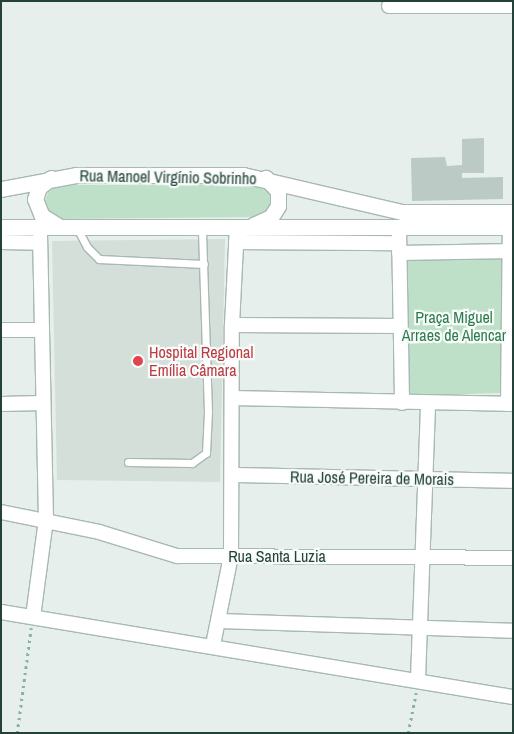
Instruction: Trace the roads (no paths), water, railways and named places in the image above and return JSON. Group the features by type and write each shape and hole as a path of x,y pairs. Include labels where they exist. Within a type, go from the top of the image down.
{"main road":[{"name":"Rua Manoel Virgínio Sobrinho","path":"1,189 52,177 233,175 266,178 402,212 512,222"},
{"path":"52,177 39,187 35,199 42,216 61,228"},
{"path":"241,232 271,218 278,206 278,191 266,178"},
{"path":"1,228 40,235 61,228 77,227 202,227 241,232 399,241 512,222"}],"street":[{"path":"389,6 513,6"},
{"path":"232,398 511,404 512,222"},
{"path":"213,645 220,621 231,556 232,325 241,232"},
{"path":"1,242 40,235 42,403 46,520 33,617"},
{"path":"402,403 399,241 511,251"},
{"path":"232,325 400,326"},
{"path":"1,330 41,330"},
{"path":"1,404 42,403"},
{"path":"418,679 422,627 428,403"},
{"name":"Rua José Pereira de Morais","path":"232,475 513,481"},
{"name":"Rua Santa Luzia","path":"1,512 46,520 177,556 513,558"},
{"path":"1,612 418,679 513,697"},
{"path":"220,621 308,626 422,627 513,631"}],"lane":[{"path":"77,227 87,247 99,259 204,264"},
{"path":"128,462 192,463 206,453 208,437 202,227"}],"place":[{"name":"Hospital Regional Emília Câmara","path":"138,361"}],"park label":[{"name":"Praça Miguel Arraes de Alencar","path":"454,326"}]}
